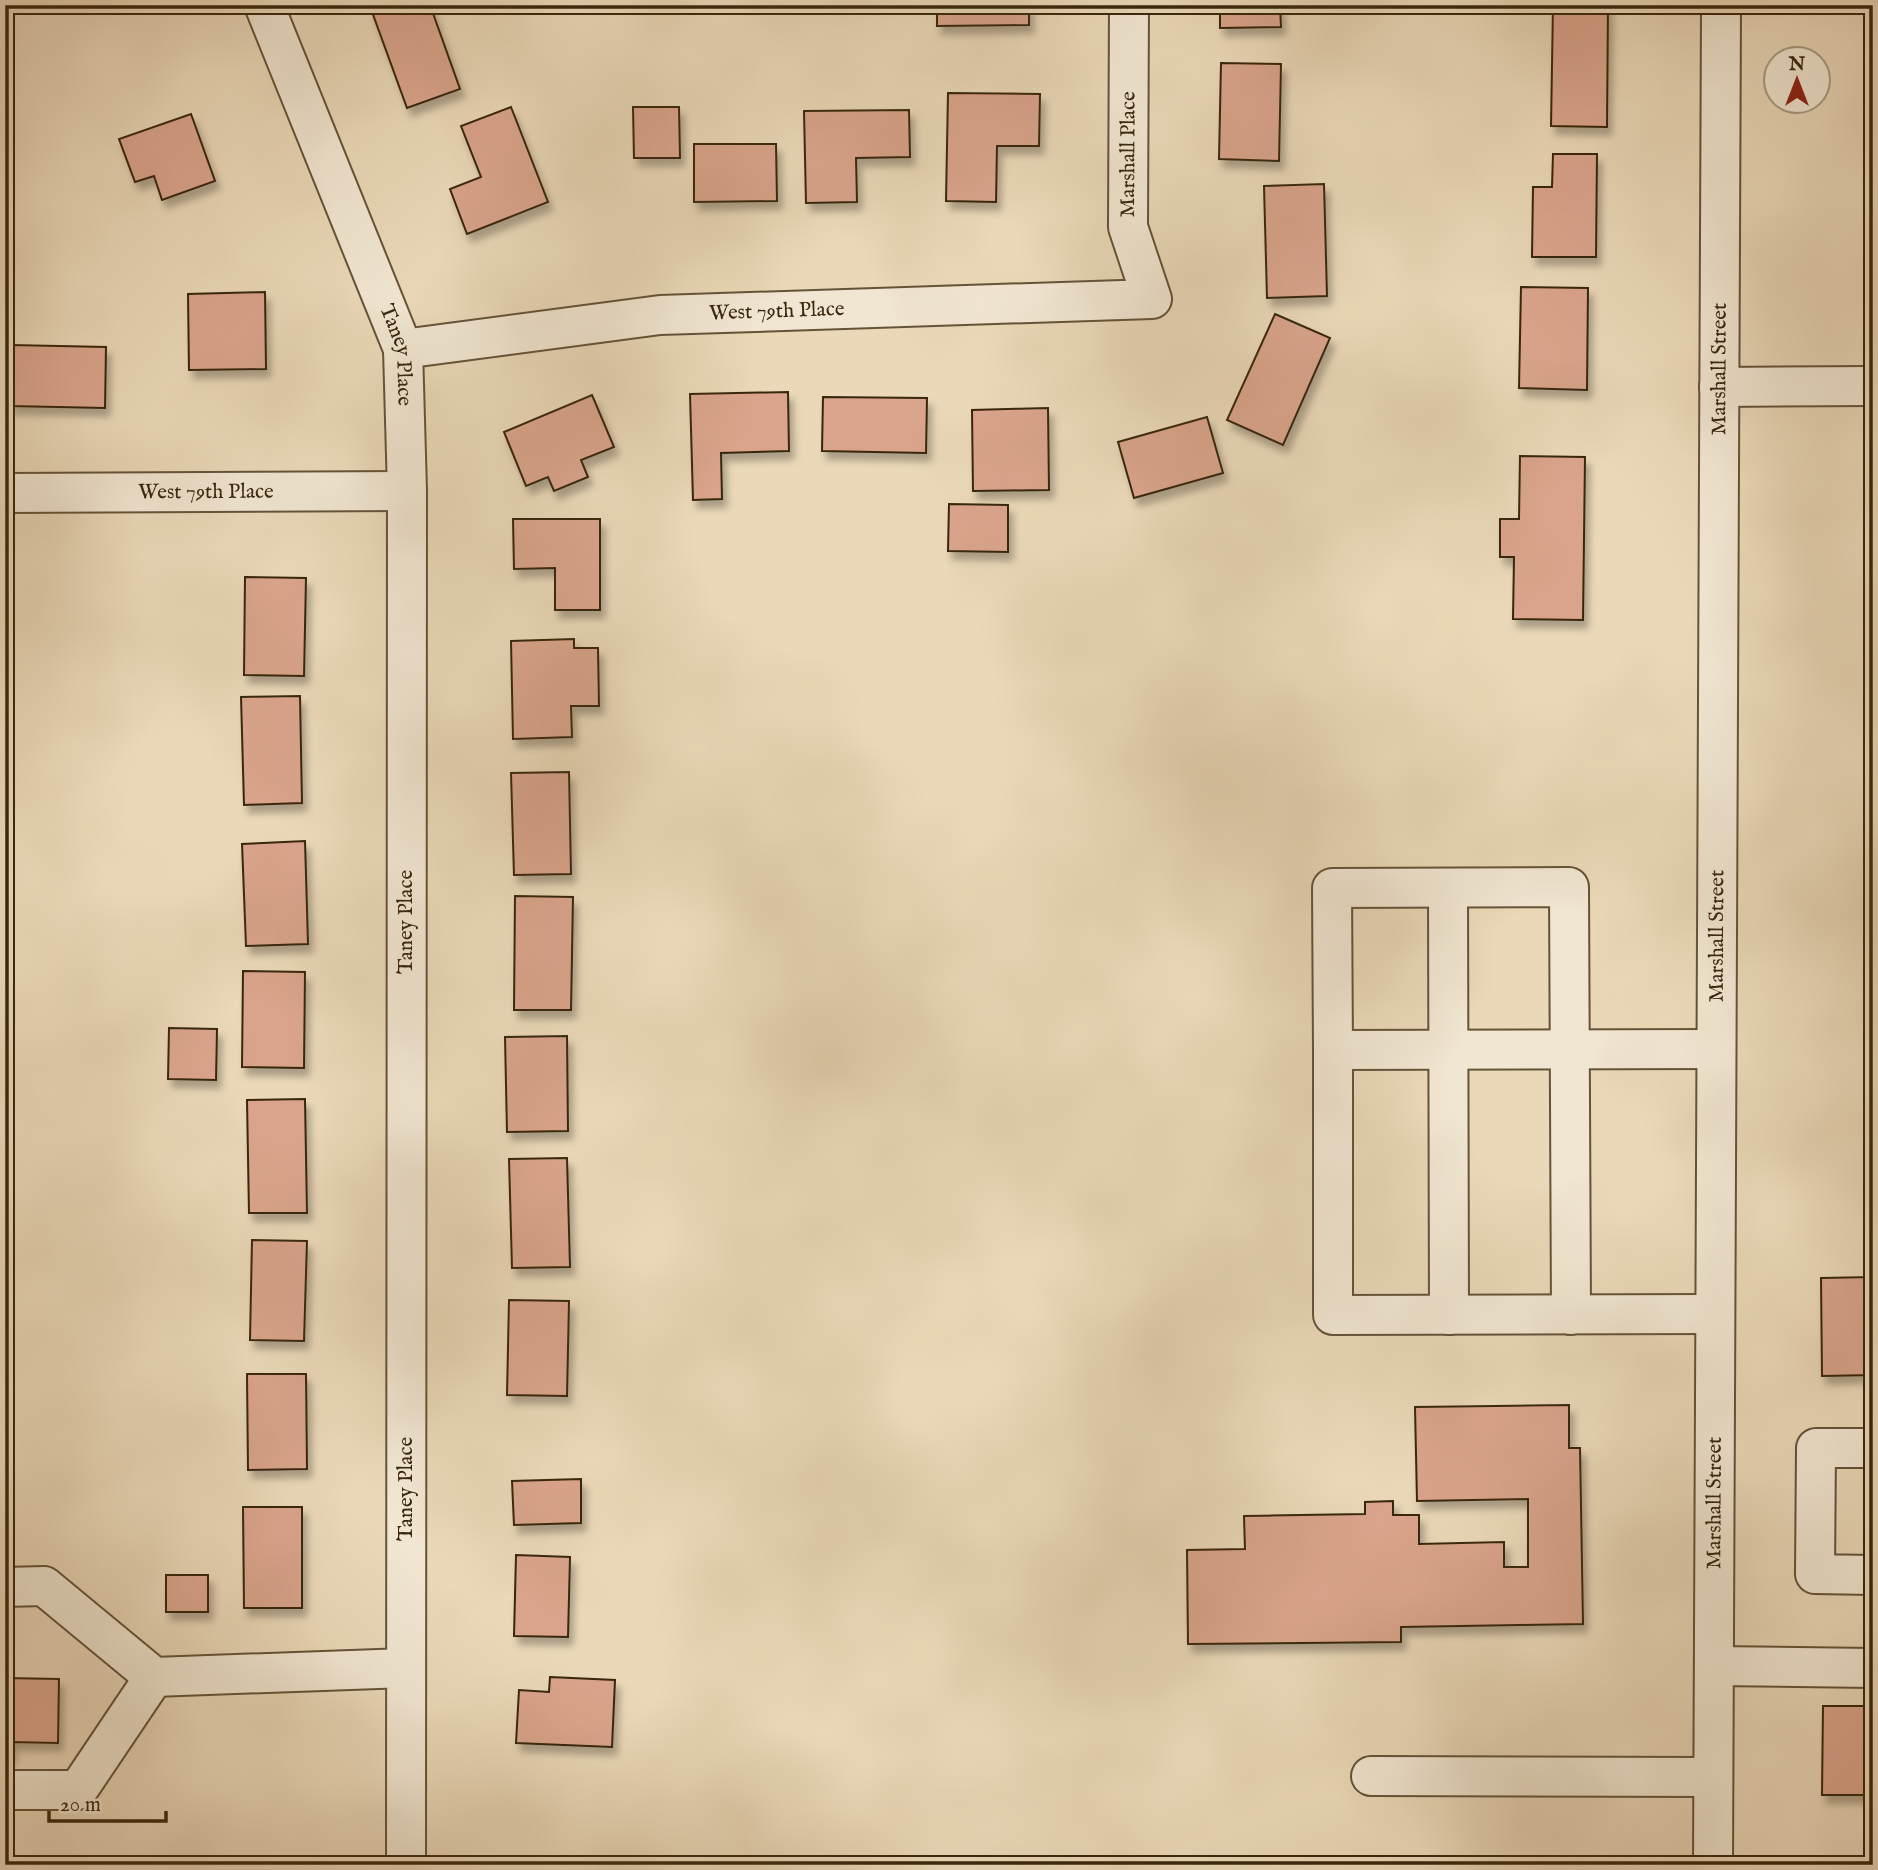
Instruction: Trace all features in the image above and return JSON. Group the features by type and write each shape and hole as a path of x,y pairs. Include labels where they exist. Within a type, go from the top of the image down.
{"street":[{"name":"Taney Place","path":"264,5 403,349 407,491 406,1865"},
{"name":"Marshall Place","path":"1129,5 1128,228 1152,299"},
{"name":"Marshall Street","path":"1713,1865 1721,5"},
{"name":"West 79th Place","path":"403,349 660,315 1152,299"},
{"path":"1719,387 1873,386"},
{"name":"West 79th Place","path":"5,494 407,491"},
{"path":"1571,1315 1569,887 1332,888 1333,1315 1571,1315 1715,1314"},
{"path":"1448,888 1449,1315"},
{"path":"1333,1050 1716,1049"},
{"path":"1873,1448 1816,1448 1815,1562 1815,1574 1873,1575"},
{"path":"5,1587 44,1586 154,1677 406,1668"},
{"path":"1714,1666 1873,1668"},
{"path":"5,1790 79,1790 154,1677"},
{"path":"1371,1776 1713,1777"}],"building":[{"path":"381,5 430,5 460,89 407,108 371,9"},
{"path":"937,5 1029,5 1029,25 937,26"},
{"path":"1220,5 1280,5 1281,27 1220,28"},
{"path":"1553,5 1608,5 1607,127 1551,126"},
{"path":"1221,63 1281,64 1279,161 1219,159"},
{"path":"948,93 1040,94 1039,146 997,146 996,202 946,201"},
{"path":"511,107 548,202 467,234 450,189 481,177 461,126"},
{"path":"633,107 679,107 680,158 634,158"},
{"path":"909,110 910,157 856,158 857,202 806,203 804,111"},
{"path":"191,114 215,181 162,200 154,176 135,182 119,139"},
{"path":"694,144 776,144 777,201 694,202"},
{"path":"1553,154 1597,154 1596,257 1532,257 1533,187 1552,187"},
{"path":"1324,184 1327,296 1267,298 1264,186"},
{"path":"1521,287 1588,288 1587,390 1519,388"},
{"path":"265,292 266,369 189,370 188,294"},
{"path":"1275,314 1330,338 1283,445 1227,420"},
{"path":"11,345 106,347 105,408 10,406"},
{"path":"788,392 789,451 721,453 722,499 693,500 690,394"},
{"path":"592,395 614,447 581,460 588,477 554,491 548,477 526,486 504,432"},
{"path":"823,397 927,398 926,453 822,451"},
{"path":"1048,408 1049,490 973,491 972,410"},
{"path":"1207,417 1223,473 1134,498 1118,442"},
{"path":"1520,456 1585,457 1583,620 1513,619 1514,557 1500,557 1500,519 1519,519"},
{"path":"949,504 1008,505 1008,552 948,551"},
{"path":"513,519 600,519 600,610 555,610 555,568 514,569"},
{"path":"245,577 306,578 304,676 244,675"},
{"path":"574,639 574,648 598,648 599,706 571,706 572,737 513,739 511,641"},
{"path":"300,696 302,803 244,805 241,697"},
{"path":"569,772 571,874 514,875 511,773"},
{"path":"305,841 308,944 246,946 242,844"},
{"path":"515,896 573,897 571,1010 514,1010"},
{"path":"243,971 305,972 304,1068 242,1067"},
{"path":"169,1028 217,1029 216,1080 168,1079"},
{"path":"567,1036 568,1131 507,1132 505,1037"},
{"path":"305,1099 307,1213 249,1213 247,1100"},
{"path":"567,1158 570,1267 512,1268 509,1159"},
{"path":"252,1240 307,1241 304,1341 250,1340"},
{"path":"1873,1277 1873,1375 1822,1376 1821,1278"},
{"path":"509,1300 569,1301 567,1396 507,1395"},
{"path":"247,1374 306,1374 307,1469 248,1470"},
{"path":"1569,1405 1569,1448 1580,1448 1583,1624 1401,1627 1401,1642 1188,1644 1187,1550 1245,1549 1244,1516 1365,1514 1365,1502 1393,1501 1393,1515 1419,1515 1419,1544 1504,1542 1504,1567 1528,1567 1528,1499 1417,1501 1415,1407"},
{"path":"581,1479 581,1523 514,1525 512,1481"},
{"path":"243,1507 302,1507 302,1608 244,1608"},
{"path":"516,1555 570,1557 568,1637 514,1636"},
{"path":"166,1575 208,1575 208,1612 166,1612"},
{"path":"550,1677 615,1680 612,1747 516,1743 519,1690 549,1692"},
{"path":"5,1678 59,1679 58,1743 11,1742 11,1755 5,1755"},
{"path":"1823,1706 1873,1706 1873,1795 1822,1795"}]}
